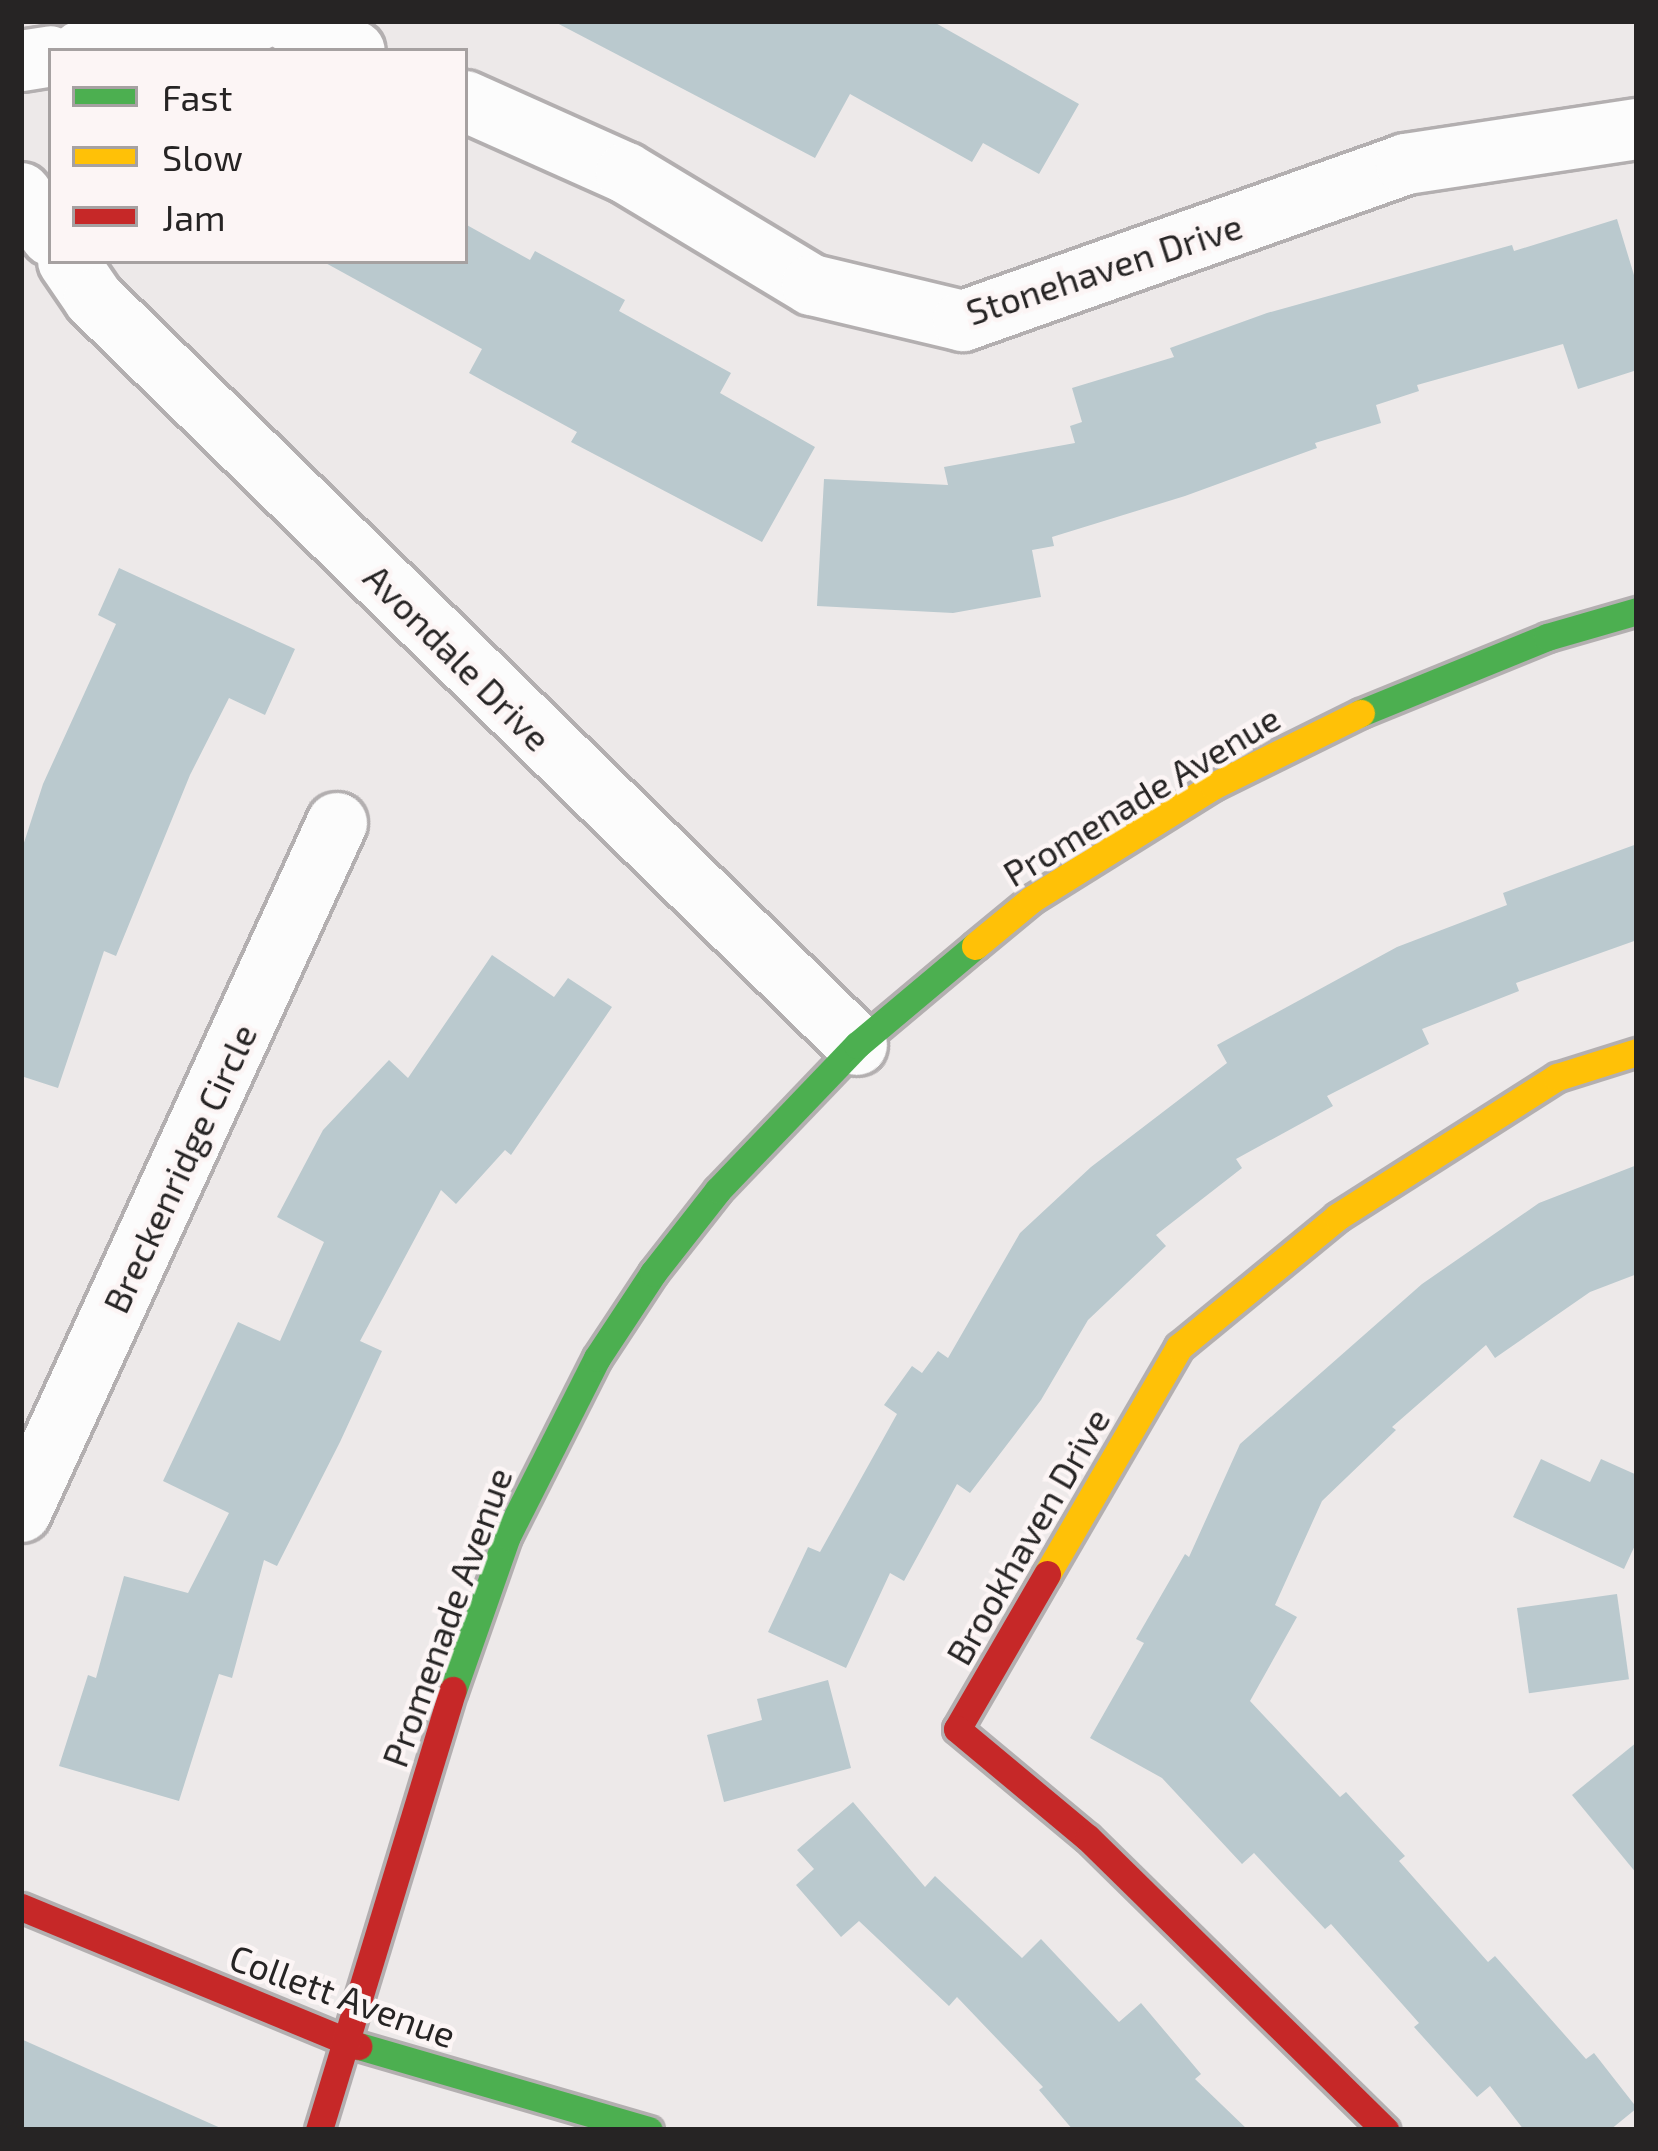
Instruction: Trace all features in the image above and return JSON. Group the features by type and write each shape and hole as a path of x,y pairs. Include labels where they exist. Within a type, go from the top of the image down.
{"street":[{"path":"98,48 256,21"},
{"path":"288,21 348,48"},
{"name":"Stonehaven Drive","path":"468,101 626,173 812,285 963,321 1406,164 1637,129"},
{"path":"21,193 48,232"},
{"name":"Avondale Drive","path":"70,264 111,316 857,1046"},
{"name":"Promenade Avenue","path":"319,2130 442,1720 506,1536 548,1447 653,1273 718,1190 857,1046 1032,899 1213,786 1317,730 1547,637 1637,611"},
{"name":"Breckenridge Circle","path":"21,1512 337,823"},
{"name":"Brookhaven Drive","path":"1385,2130 1088,1838 957,1729 1179,1347 1337,1217 1557,1077 1637,1052"},
{"name":"Collett Avenue","path":"21,1907 344,2042 649,2130"}],"building":[{"path":"553,21 932,21 1079,104 1039,174 983,143 972,162 850,94 815,158"},
{"path":"1617,219 1637,285 1637,370 1578,389 1563,344 1417,385 1419,391 1376,405 1381,423 1315,443 1317,448 1185,496 1052,537 1054,546 1032,550 1041,597 953,613 817,606 824,479 948,485 944,467 1075,443 1070,426 1082,422 1072,388 1174,357 1170,348 1267,313 1512,245 1514,251"},
{"path":"468,226 530,260 535,251 625,300 619,311 731,373 720,393 815,447 762,542 571,442 577,432 469,373 482,349 327,264 468,264"},
{"path":"119,568 295,649 265,715 229,698 190,775 116,956 104,951 58,1088 21,1076 21,852 43,784 116,624 98,615"},
{"path":"1637,844 1637,940 1516,983 1519,991 1422,1029 1429,1044 1327,1096 1333,1106 1236,1159 1242,1168 1156,1235 1166,1246 1088,1320 1041,1400 970,1493 957,1484 904,1581 890,1573 846,1668 768,1632 808,1547 820,1552 897,1414 884,1405 912,1366 922,1373 938,1351 948,1358 1020,1233 1091,1167 1227,1063 1217,1045 1397,947 1507,905 1503,893"},
{"path":"492,955 554,997 568,978 612,1007 511,1155 505,1150 456,1204 441,1190 360,1341 382,1351 340,1442 277,1566 264,1560 232,1678 219,1674 179,1801 59,1766 88,1675 96,1678 124,1576 188,1593 229,1513 163,1481 238,1322 280,1341 324,1242 277,1217 323,1130 389,1060 408,1078"},
{"path":"1637,1165 1637,1274 1590,1292 1495,1358 1486,1345 1392,1427 1396,1430 1322,1501 1275,1605 1297,1617 1250,1701 1340,1797 1346,1792 1405,1856 1399,1861 1488,1962 1495,1956 1586,2059 1594,2053 1637,2108 1610,2130 1524,2130 1490,2086 1477,2097 1331,1924 1325,1929 1254,1853 1242,1864 1162,1778 1090,1738 1144,1643 1136,1639 1185,1554 1189,1557 1240,1444 1422,1284 1539,1203"},
{"path":"1541,1459 1590,1482 1601,1459 1637,1475 1637,1541 1624,1569 1513,1517"},
{"path":"1617,1594 1629,1679 1529,1693 1517,1608"},
{"path":"828,1680 851,1768 724,1802 707,1735 762,1720 757,1699"},
{"path":"1637,1742 1637,1874 1572,1795"},
{"path":"853,1802 925,1887 935,1876 1022,1958 1041,1939 1119,2022 1141,2003 1201,2074 1195,2079 1248,2130 1073,2130 1039,2090 1043,2087 957,1997 949,2006 859,1921 841,1937 796,1885 814,1869 797,1850"},
{"path":"21,2039 225,2130 21,2130"}],"traffic: fast":[{"path":"1361,713 1547,637 1637,611"},
{"path":"453,1690 507,1536 597,1358 653,1273 718,1190 857,1045 975,946"},
{"path":"359,2046 649,2130"}],"traffic: slow":[{"path":"975,946 1032,899 1213,786 1361,713"},
{"path":"1047,1574 1179,1347 1337,1217 1557,1077 1637,1052"}],"traffic: jam":[{"path":"1047,1574 957,1729 1088,1838 1385,2130"},
{"path":"319,2130 453,1690"},
{"path":"21,1907 359,2046"}]}
